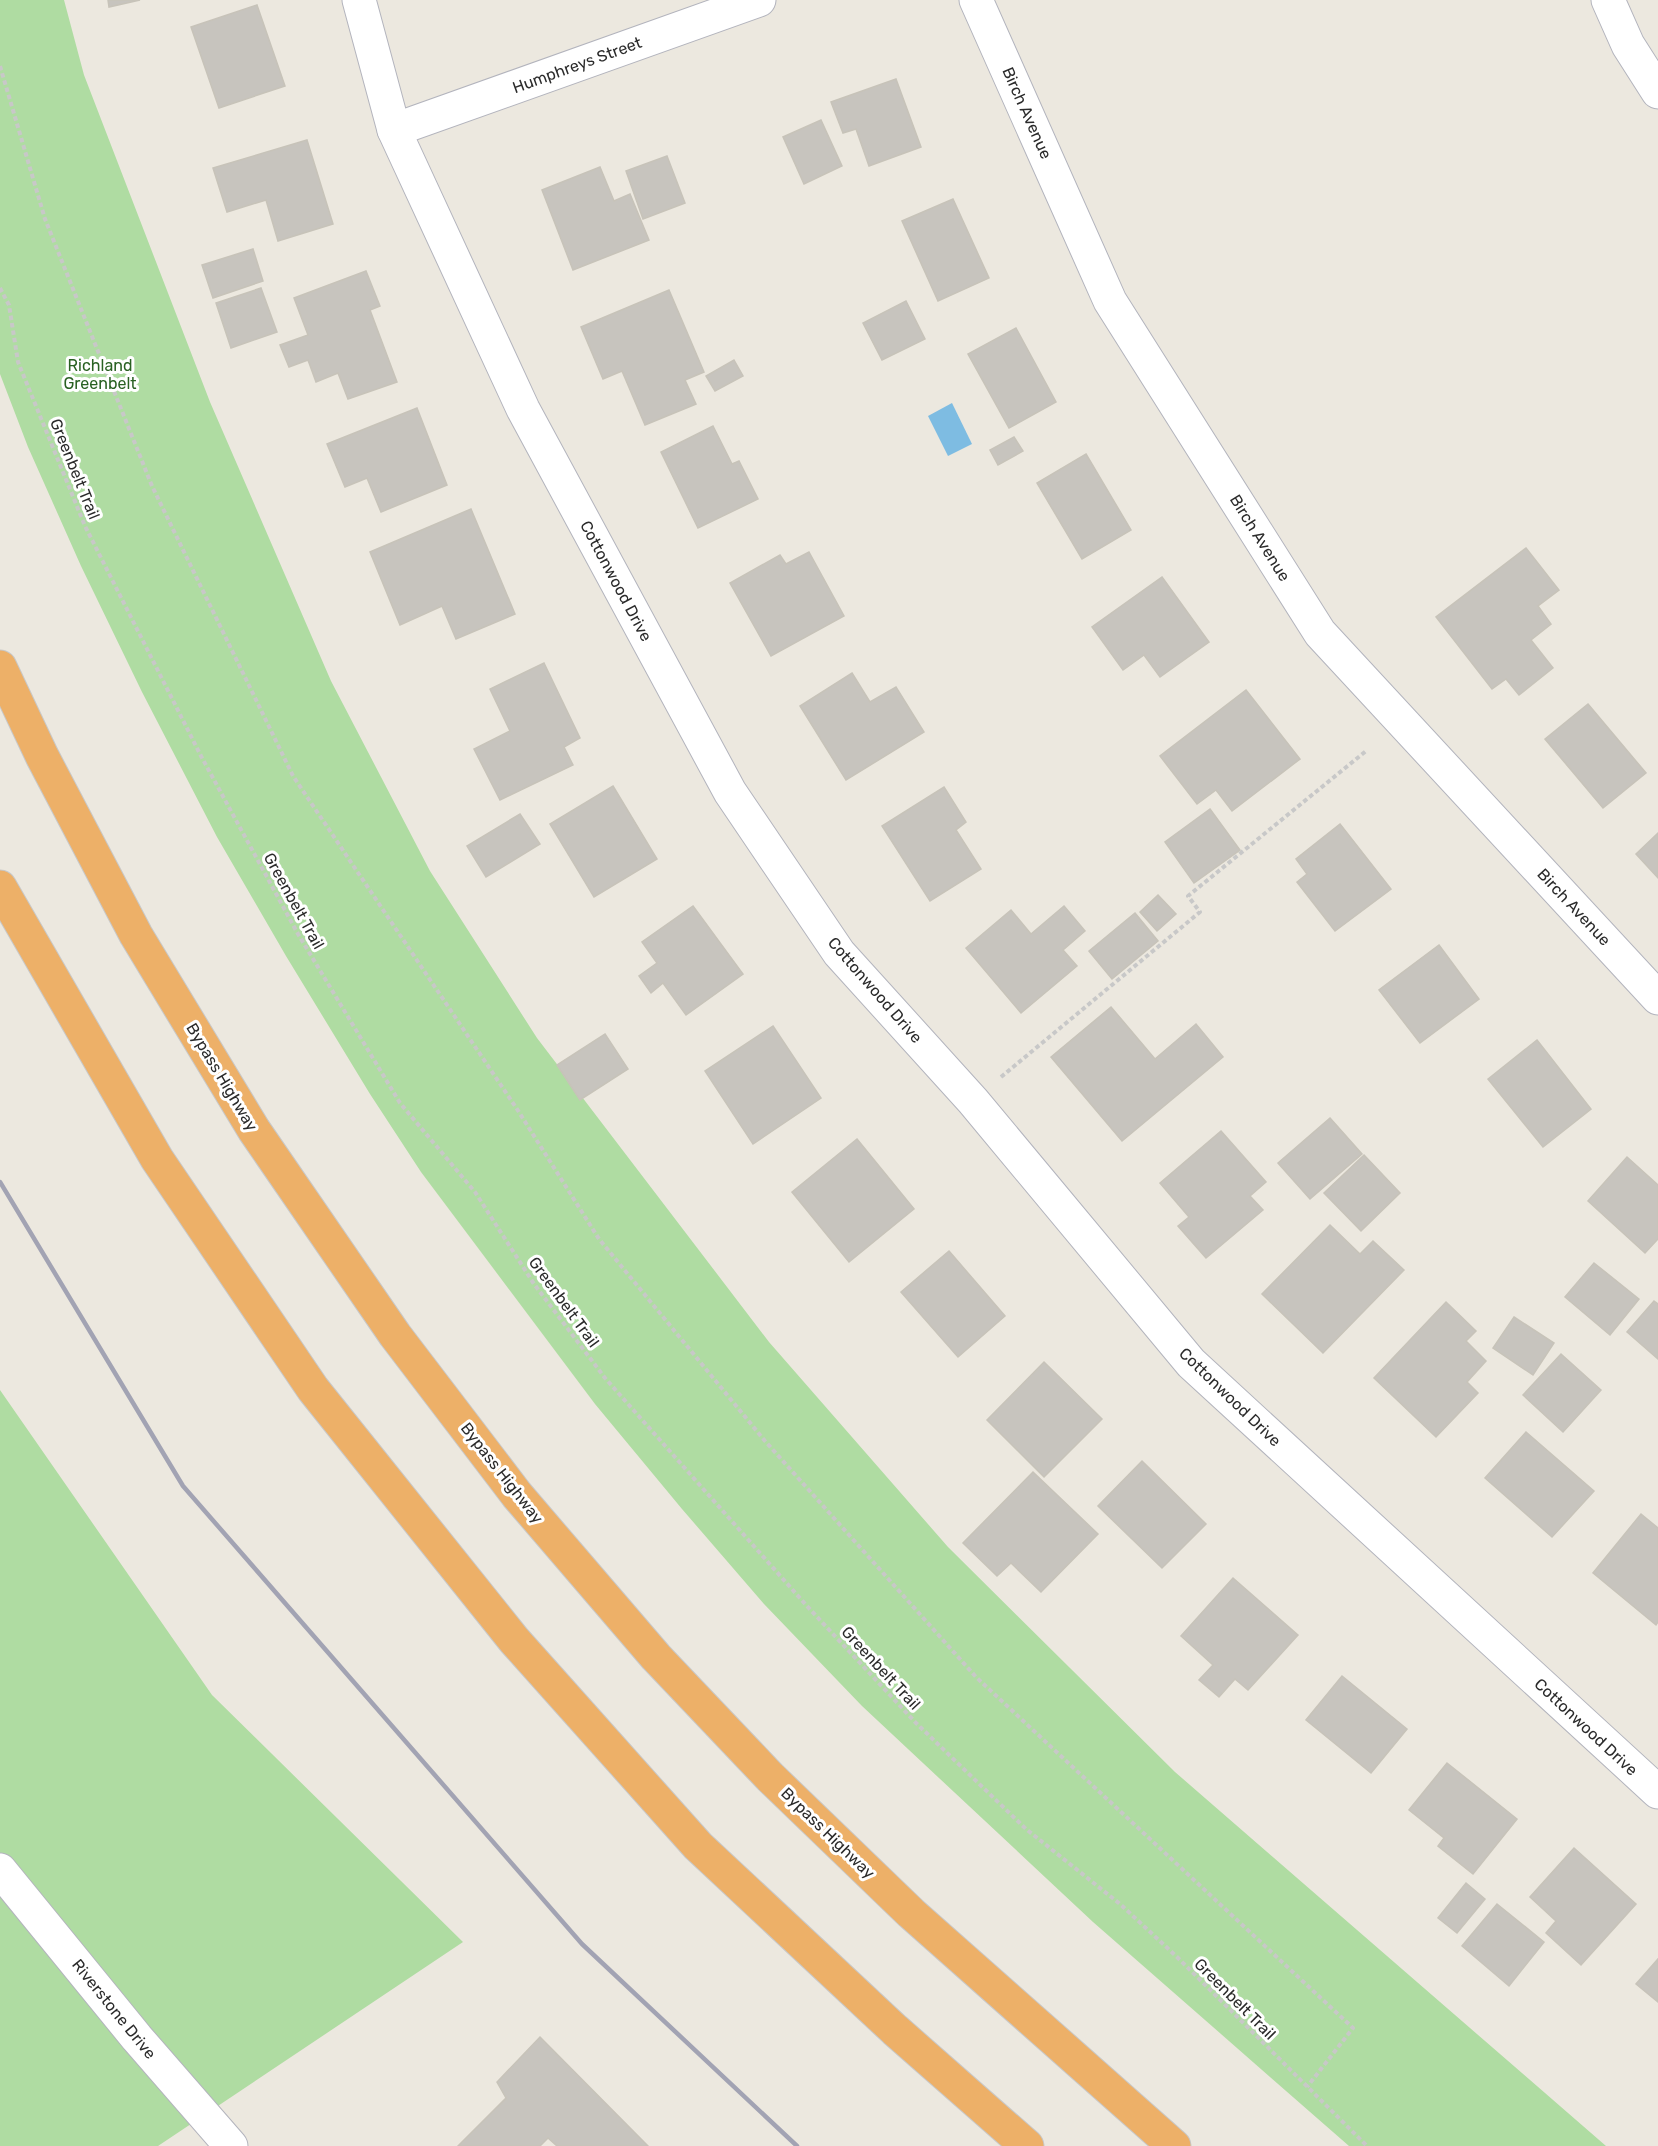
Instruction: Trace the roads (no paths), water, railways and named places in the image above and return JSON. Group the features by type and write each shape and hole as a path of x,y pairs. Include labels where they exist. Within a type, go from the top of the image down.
{"highway":[{"name":"Bypass Highway","path":"0,667 42,756 136,935 254,1130 395,1335 517,1495 656,1657 770,1777 911,1913 1174,2146"},
{"path":"0,887 157,1159 313,1389 513,1640 698,1846 895,2030 1027,2146"}],"street":[{"name":"Cottonwood Drive","path":"359,0 394,130 523,409 730,792 839,952 973,1101 1191,1363 1658,1792"},
{"name":"Humphreys Street","path":"394,130 759,0"},
{"name":"Birch Avenue","path":"976,0 1110,301 1320,633 1658,998"},
{"path":"1608,0 1628,45 1658,92"},
{"name":"Riverstone Drive","path":"0,1870 137,2038 231,2146"}],"water":[{"path":"952,403 972,444 948,456 928,416"}],"railway":[{"path":"0,1182 183,1486 582,1944 797,2146"}],"park label":[{"name":"Richland Greenbelt","path":"100,374"}]}
